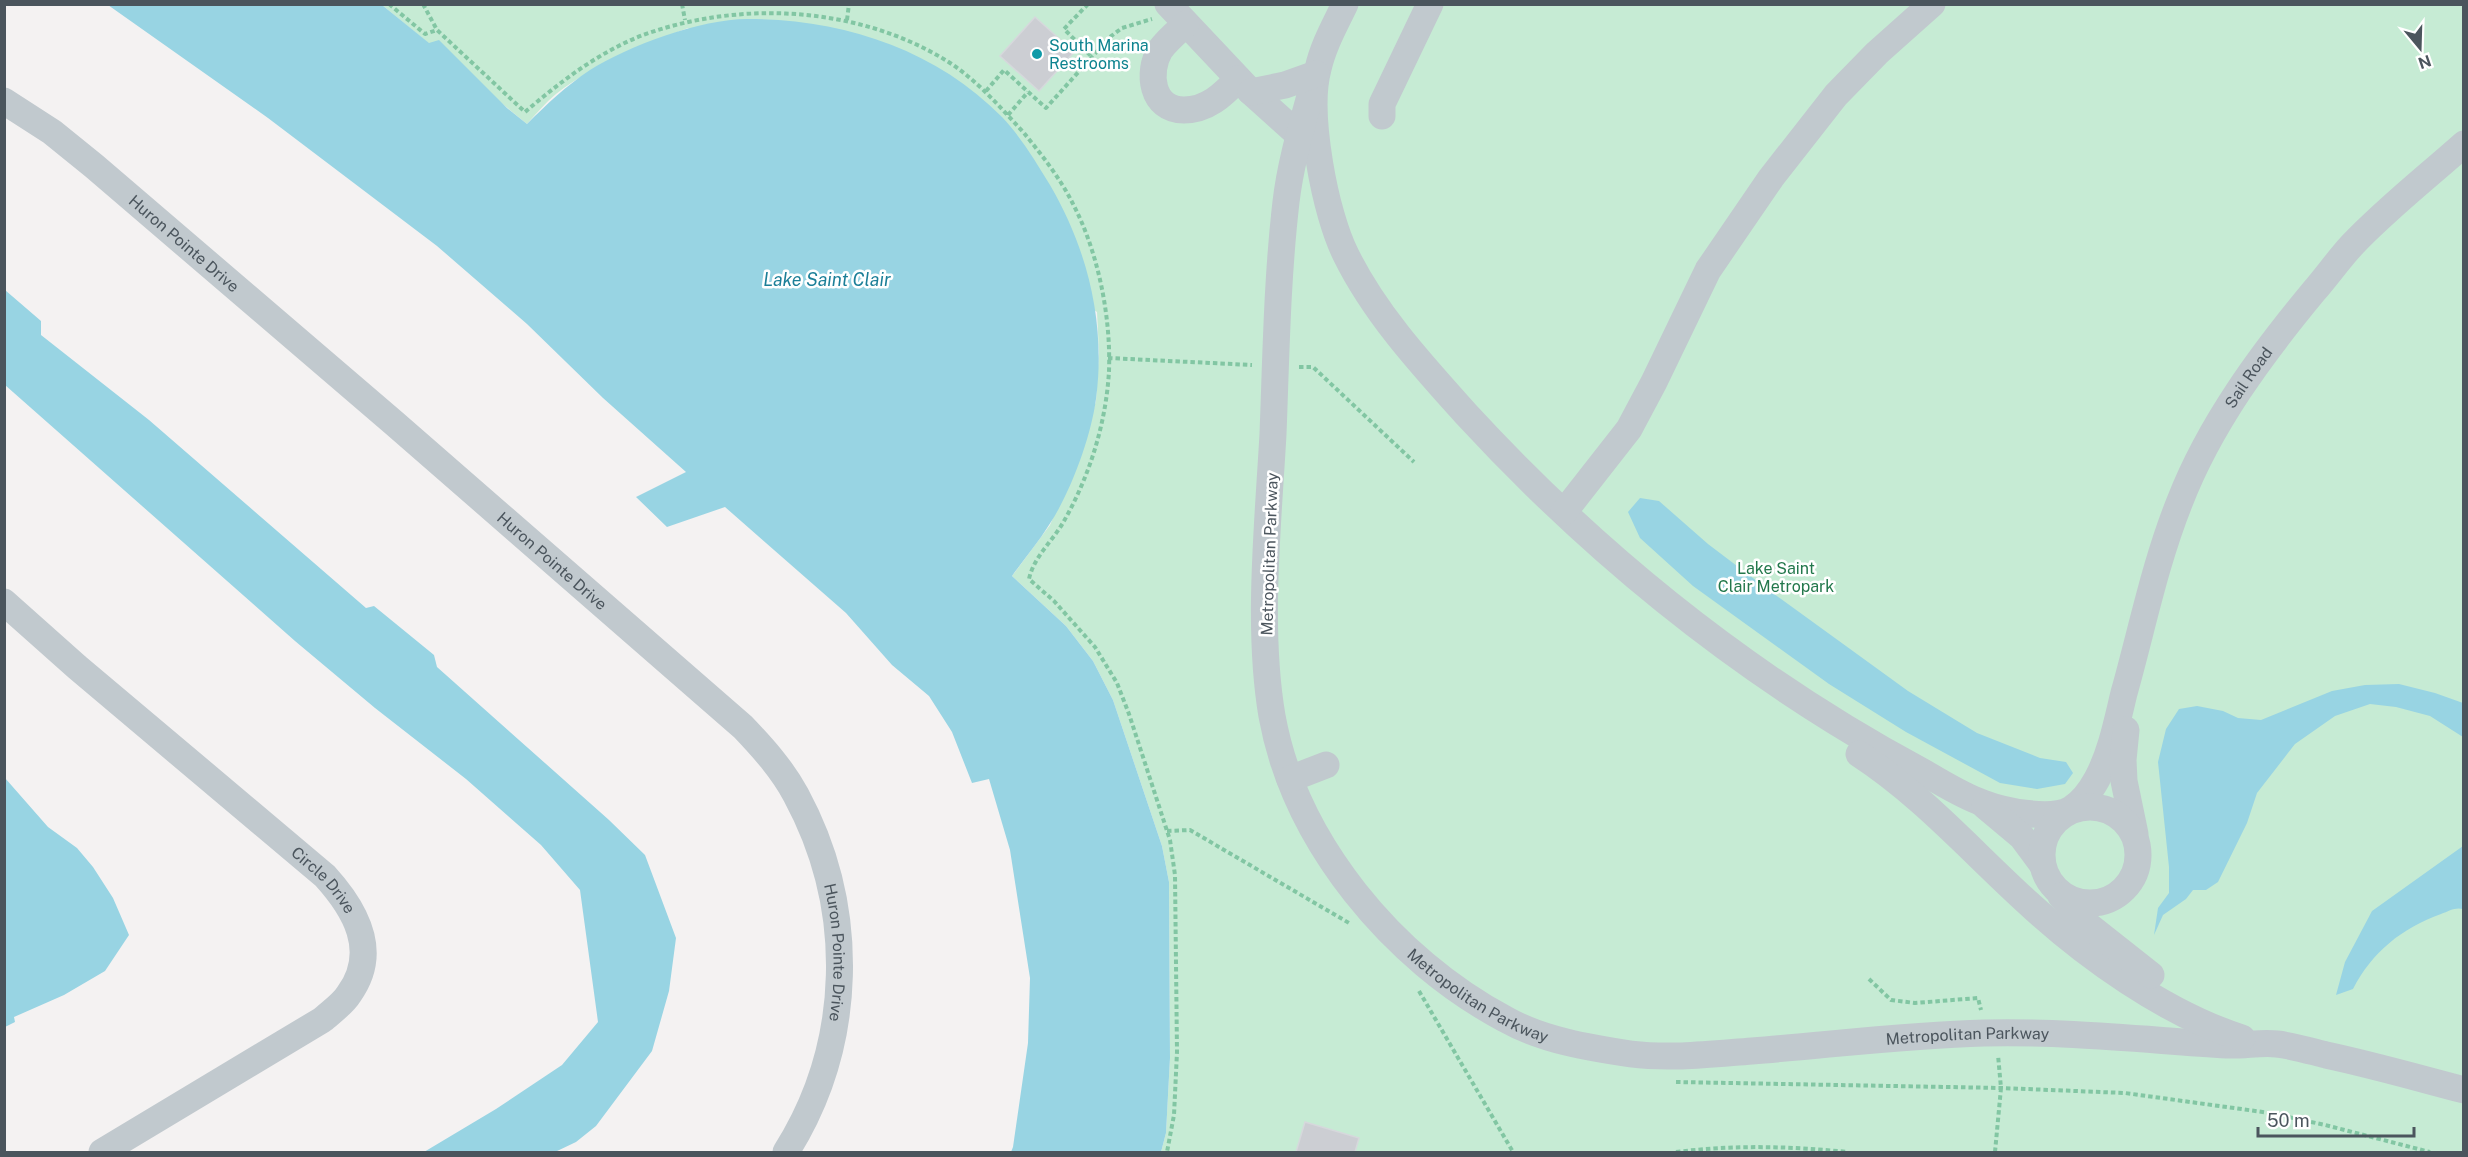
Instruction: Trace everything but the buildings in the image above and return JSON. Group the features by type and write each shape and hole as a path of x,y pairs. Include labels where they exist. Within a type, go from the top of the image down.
{"street":[{"name":"Metropolitan Parkway","path":"1345,4 1318,66 1299,136 1286,200 1279,295 1266,671 1273,722 1290,778 1316,834 1346,879 1388,933 1434,974 1508,1022 1592,1047 1638,1054 1692,1056 1982,1033 2121,1036 2232,1045 2276,1044 2360,1062 2463,1090"},
{"path":"1382,116 1382,104 1430,4"},
{"path":"1564,512 1629,429 1708,270 1771,178 1836,95 1877,53 1932,4"},
{"path":"1171,14 1166,43 1155,62 1152,82 1156,93 1164,103 1182,110 1200,106 1245,85 1286,85 1318,66"},
{"path":"1171,14 1319,155"},
{"path":"1318,66 1314,107 1319,155 1342,249 1362,285 1386,320 1449,395 1517,467 1564,512 1680,614 1756,670 1899,759 1982,803 2022,837 2042,864 2047,879 2057,891 2089,926 2125,956 2169,988 2205,1009 2276,1044"},
{"name":"Huron Pointe Drive","path":"4,101 52,132 94,166 735,719 772,758 795,794 813,831 825,865 836,915 840,978 829,1059 817,1093 786,1152"},
{"name":"Sail Road","path":"2130,672 2158,561 2176,511 2197,461 2222,418 2287,324 2353,244 2463,144"},
{"name":"Circle Drive","path":"4,602 77,667 325,876 346,899 357,921 363,944 362,967 349,994 322,1020 102,1152"},
{"path":"1756,670 1788,707 1880,768 1940,819 2063,934 2110,968 2154,997 2209,1024 2240,1037 2276,1044"},
{"path":"2042,864 2042,848 2046,833 2056,820 2091,789 2099,776 2130,672"},
{"path":"2057,891 2071,900 2086,903 2102,902 2116,896 2128,885 2136,870 2139,854 2126,792 2123,760 2130,672"},
{"path":"1290,778 1326,765"},
{"path":"1982,803 2026,814 2049,814 2084,807 2100,808 2116,813 2128,824 2136,838"}],"path":[{"path":"389,4 425,34 437,30"},
{"path":"423,4 437,30 525,112 555,86 611,51 642,35 685,20 732,12 788,11 828,15 847,20 903,39 948,62 986,91 1035,146 1054,174 1072,202 1084,232 1102,295 1106,322 1108,371 1100,435 1089,466 1062,524 1032,565 1029,579 1054,601 1095,647 1117,683 1167,831 1175,875 1178,1052 1174,1116 1167,1152"},
{"path":"682,4 685,20"},
{"path":"847,20 849,4"},
{"path":"1088,4 1064,29 1092,57"},
{"path":"986,91 1004,70 1046,108 1122,28 1171,14"},
{"path":"1008,115 1028,92"},
{"path":"1167,831 1190,830 1355,927"},
{"path":"1869,979 1891,1000 1915,1004 1978,998 1981,1003 1983,1049 1997,1049 2001,1088 1995,1152"},
{"path":"1426,994 1419,991 1513,1152"},
{"path":"1670,1081 2125,1093 2270,1113 2430,1152"},
{"path":"1676,1152 1799,1147 1847,1152"}],"green space":[{"name":"Lake Saint Clair Metropark","path":"382,5 2463,5 2463,1152 1161,1152 1166,1133 1170,1058 1169,882 1162,846 1113,700 1093,661 1066,626 1012,576 1050,525 1082,451 1096,401 1099,353 1097,312 688,28 620,56 587,73 556,94 527,124"}],"water":[{"name":"Lake Saint Clair","path":"108,5 382,5 429,43 439,40 507,108 527,124 573,82 590,70 644,43 687,29 729,20 782,20 851,32 884,42 916,56 947,73 975,93 1002,117 1028,150 1050,185 1075,235 1091,288 1096,315 1098,371 1096,399 1084,447 1072,482 1057,512 1012,576 1066,626 1093,661 1113,700 1162,846 1169,882 1170,1058 1166,1133 1161,1152 1011,1152 1028,1043 1030,978 1010,850 989,779 972,783 952,732 929,696 892,665 846,613 725,507 667,527 636,497 686,472 603,398 527,324 437,246 268,118"},
{"path":"5,290 41,321 41,335 149,420 366,608 374,606 434,655 437,667 609,820 645,855 676,938 669,991 652,1051 596,1126 576,1142 555,1152 424,1152 496,1109 562,1065 598,1022 580,890 541,845 466,779 375,708 295,641 5,385"},
{"path":"1640,498 1659,501 1708,544 1908,691 1977,733 2040,758 2066,762 2073,773 2065,784 2037,789 2000,783 1906,732 1829,684 1693,586 1640,538 1628,512"},
{"path":"2399,684 2463,703 2463,737 2430,716 2396,707 2370,704 2335,716 2295,744 2257,793 2247,823 2218,882 2206,890 2193,890 2186,899 2163,915 2154,935 2158,908 2169,893 2169,867 2158,762 2166,729 2179,709 2197,706 2223,711 2238,718 2261,720 2332,691 2365,685"},
{"path":"5,778 48,827 77,848 93,867 113,898 129,935 105,971 64,995 14,1017 15,1022 5,1027"},
{"path":"2463,846 2463,909 2449,911 2413,926 2401,934 2369,964 2353,989 2336,995 2345,962 2372,911"}],"place":[{"name":"South Marina Restrooms","path":"1037,54"}]}
